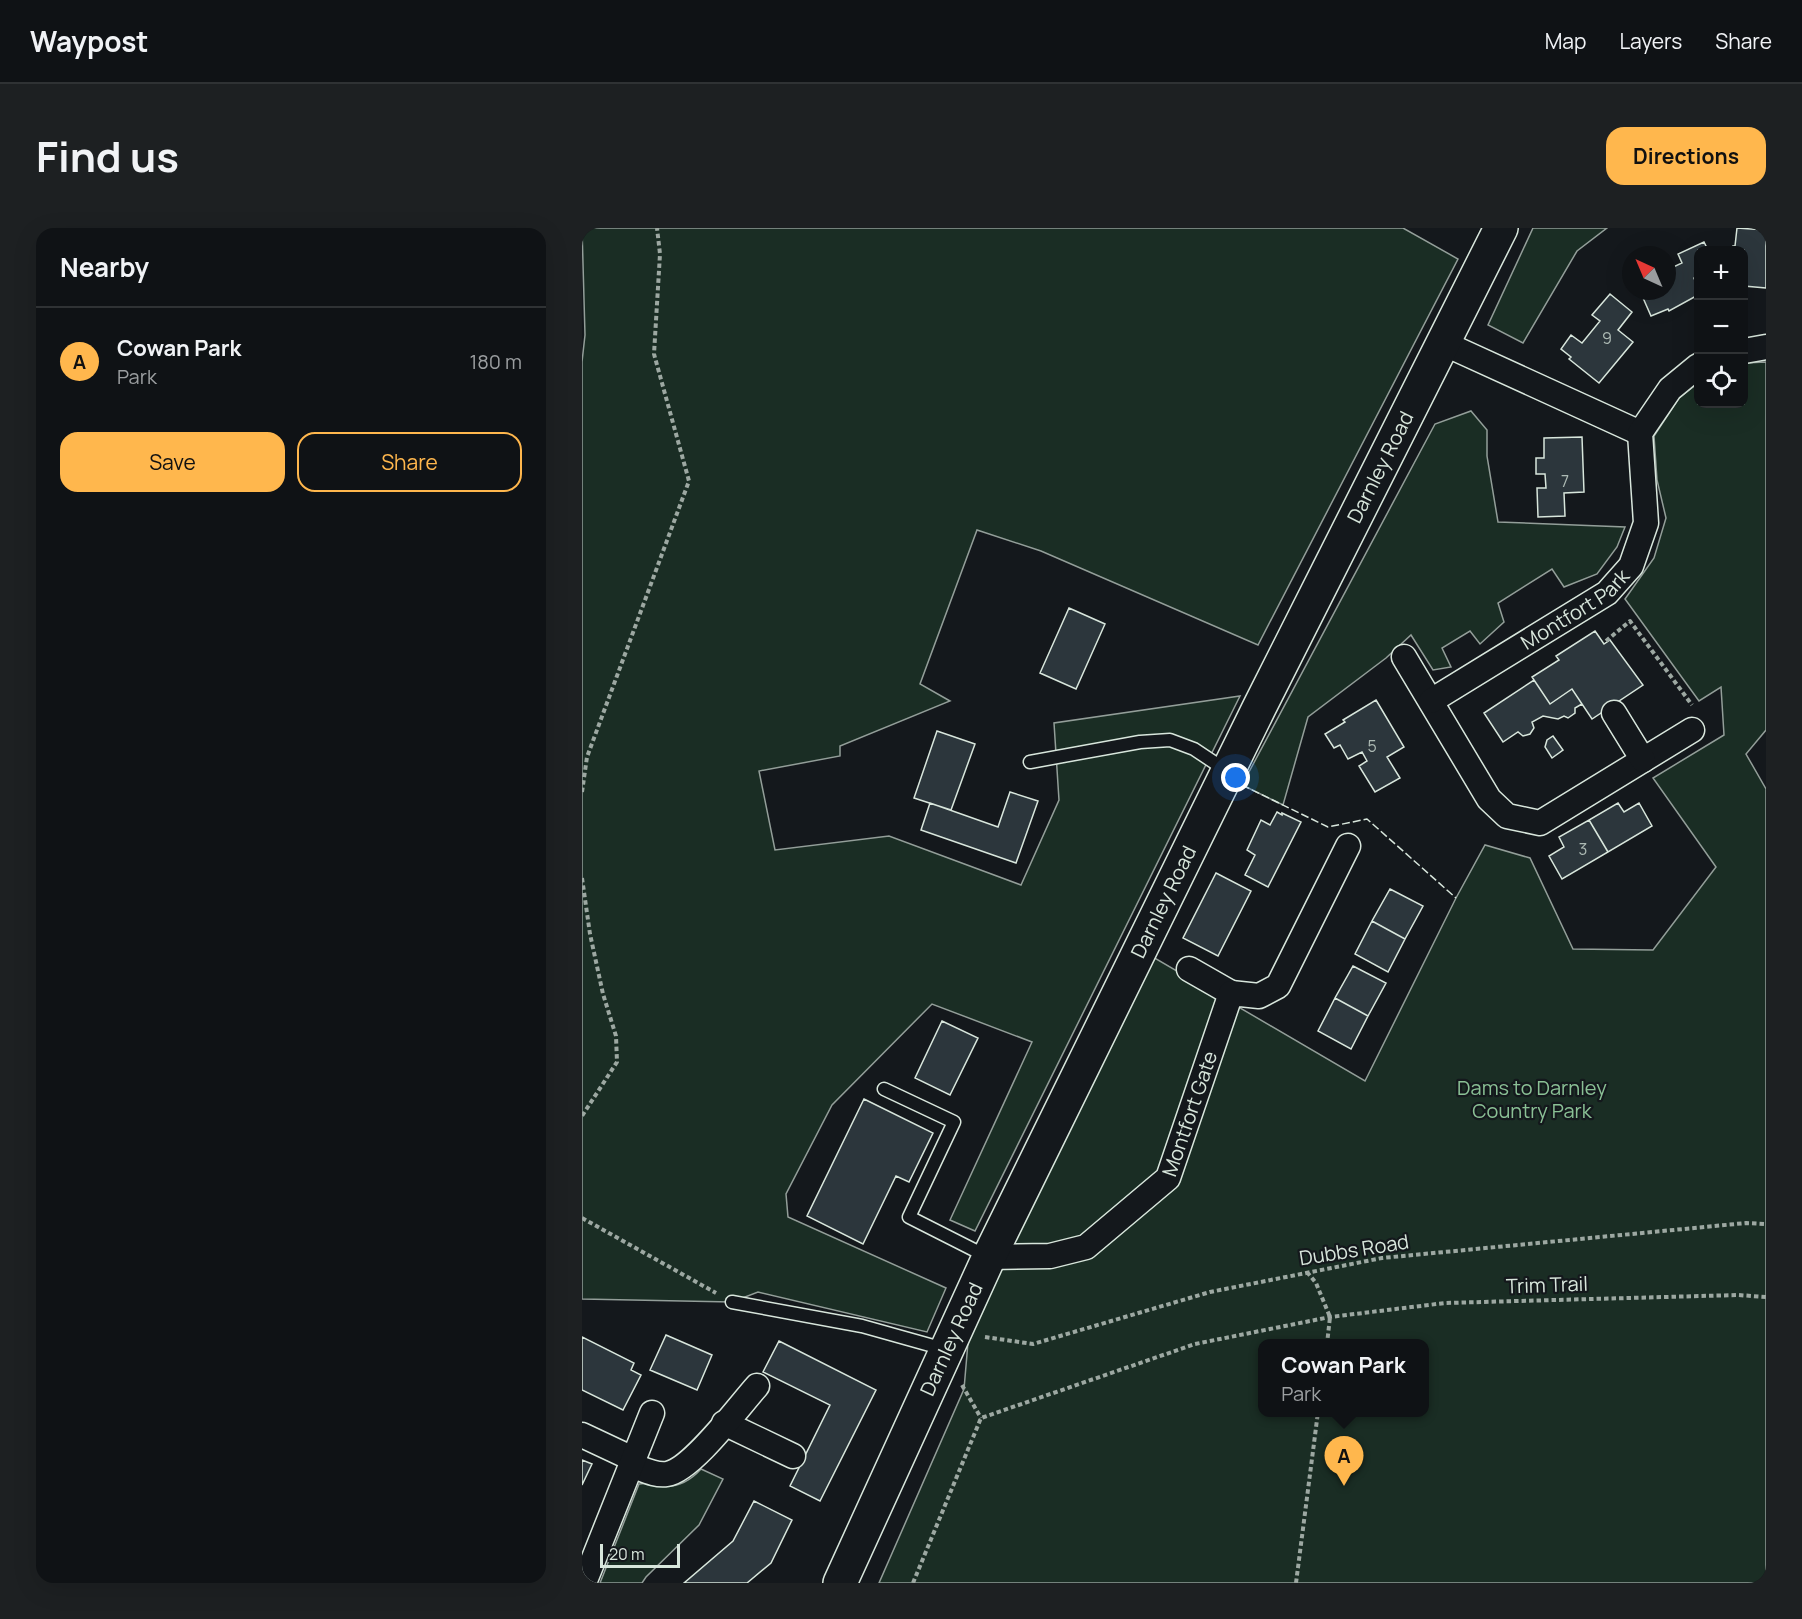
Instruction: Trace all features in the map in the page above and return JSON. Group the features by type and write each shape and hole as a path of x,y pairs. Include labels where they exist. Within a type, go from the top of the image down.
{"main road":[{"name":"Darnley Road","path":"840,1583 989,1257 1228,772 1501,228"}],"street":[{"path":"1443,343 1640,433 1670,390 1694,369"},
{"path":"1748,350 1766,347"},
{"name":"Montfort Park","path":"1431,701 1608,593 1631,566 1646,523 1640,433"},
{"path":"1404,657 1489,799 1508,816 1540,823 1692,730"},
{"path":"1614,713 1643,760"},
{"path":"1189,969 1231,993 1259,996 1278,986 1348,846"},
{"name":"Montfort Gate","path":"989,1257 1050,1256 1086,1247 1167,1178 1231,993"},
{"path":"582,1435 658,1474 668,1474 677,1471 694,1458 757,1386"},
{"path":"584,1583 652,1413"},
{"path":"724,1423 793,1456"}],"lane":[{"path":"1030,762 1140,742 1170,740 1194,749 1228,772"},
{"path":"884,1089 954,1122 909,1217 989,1257"},
{"path":"732,1302 951,1342"}],"path":[{"path":"582,792 587,757 689,481 654,354 660,254 657,228"},
{"path":"1606,640 1630,621 1692,703 1692,730"},
{"path":"582,762 587,757"},
{"path":"582,878 590,934 603,994 616,1036 617,1062 582,1116"},
{"path":"582,1218 732,1302"},
{"name":"Dubbs Road","path":"951,1342 1033,1344 1210,1292 1382,1258 1746,1222 1766,1224"},
{"path":"1307,1272 1316,1283 1330,1317 1328,1339"},
{"name":"Trim Trail","path":"913,1583 981,1418 1195,1344 1330,1317 1445,1303 1738,1295 1766,1297"},
{"path":"1296,1583 1317,1417"}],"green space":[{"path":"582,228 1403,228 1458,259 1258,645 1041,551 977,530 920,684 950,701 840,746 840,756 759,771 775,850 889,836 1021,885 1059,800 1054,723 1240,696 975,1231 950,1220 1032,1042 932,1004 832,1105 786,1194 788,1217 946,1288 927,1332 758,1292 732,1302 582,1299 582,362 585,335"},
{"path":"1533,228 1607,228 1577,251 1523,343 1488,325"},
{"name":"Dams to Darnley Country Park","path":"1766,362 1766,730 1746,754 1766,789 1766,1583 879,1583 964,1389 972,1296 1153,957 1365,1081 1456,898 1485,845 1530,858 1573,949 1653,950 1716,867 1653,778 1724,735 1721,687 1699,701 1625,599 1654,558 1666,518 1657,480 1654,436 1679,398 1694,386 1694,408 1748,408 1748,363"},
{"path":"1471,411 1487,430 1487,456 1498,522 1625,527 1617,547 1597,574 1564,587 1552,569 1498,603 1504,622 1480,644 1470,631 1442,648 1451,667 1433,670 1411,635 1386,658 1308,717 1283,805 1242,785 1435,424"},
{"path":"701,1469 723,1479 699,1525 642,1583 600,1583 639,1484 674,1486 689,1480"}],"building":[{"path":"1737,228 1766,230 1766,288 1748,286 1748,246 1735,246"},
{"path":"1694,247 1694,297 1669,311 1668,309 1651,316 1644,300 1676,300 1676,266 1682,263 1678,254"},
{"path":"1610,294 1632,312 1618,330 1633,342 1599,383 1569,359 1571,357 1561,349 1571,335 1582,343 1600,321 1592,315"},
{"path":"1582,437 1584,492 1564,493 1565,516 1538,517 1537,488 1546,488 1545,474 1536,474 1536,458 1544,458 1544,438"},
{"path":"1069,608 1105,624 1076,689 1040,673"},
{"path":"1595,631 1604,644 1610,640 1643,685 1592,719 1572,689 1550,704 1532,677 1559,660 1556,656"},
{"path":"1534,680 1550,704 1572,689 1582,704 1575,708 1575,713 1568,718 1543,716 1532,722 1534,728 1530,734 1523,736 1518,732 1503,742 1484,713"},
{"path":"1376,700 1404,747 1387,757 1400,778 1375,792 1359,766 1367,761 1362,752 1348,759 1340,745 1334,748 1325,734"},
{"path":"937,731 975,744 951,810 914,798"},
{"path":"1553,736 1563,750 1552,758 1545,747 1547,740"},
{"path":"1010,792 1038,801 1016,863 921,830 930,803 998,827"},
{"path":"1618,803 1624,812 1639,803 1652,826 1608,852 1589,820"},
{"path":"1277,812 1301,822 1268,887 1245,875 1255,855 1247,850 1261,820 1270,825"},
{"path":"1589,820 1608,852 1562,879 1549,856 1564,847 1559,837"},
{"path":"1216,873 1251,891 1218,956 1183,938"},
{"path":"1390,889 1423,906 1405,939 1372,921"},
{"path":"1372,921 1405,939 1388,972 1355,954"},
{"path":"1353,966 1386,983 1368,1016 1335,998"},
{"path":"1335,998 1368,1016 1351,1049 1318,1031"},
{"path":"942,1021 978,1038 950,1095 915,1078"},
{"path":"864,1099 933,1133 909,1182 896,1176 863,1244 807,1216"},
{"path":"666,1335 712,1355 697,1390 650,1370"},
{"path":"582,1337 634,1363 631,1370 641,1375 623,1410 582,1390"},
{"path":"779,1341 876,1390 820,1501 790,1486 830,1405 763,1372"},
{"path":"582,1460 592,1464 582,1485"},
{"path":"754,1501 792,1520 771,1563 747,1583 684,1583 733,1541"}],"fence":[{"path":"1242,785 1328,827 1367,819 1456,898"}],"place":[{"name":"Cowan Park","path":"1344,1486"}]}
